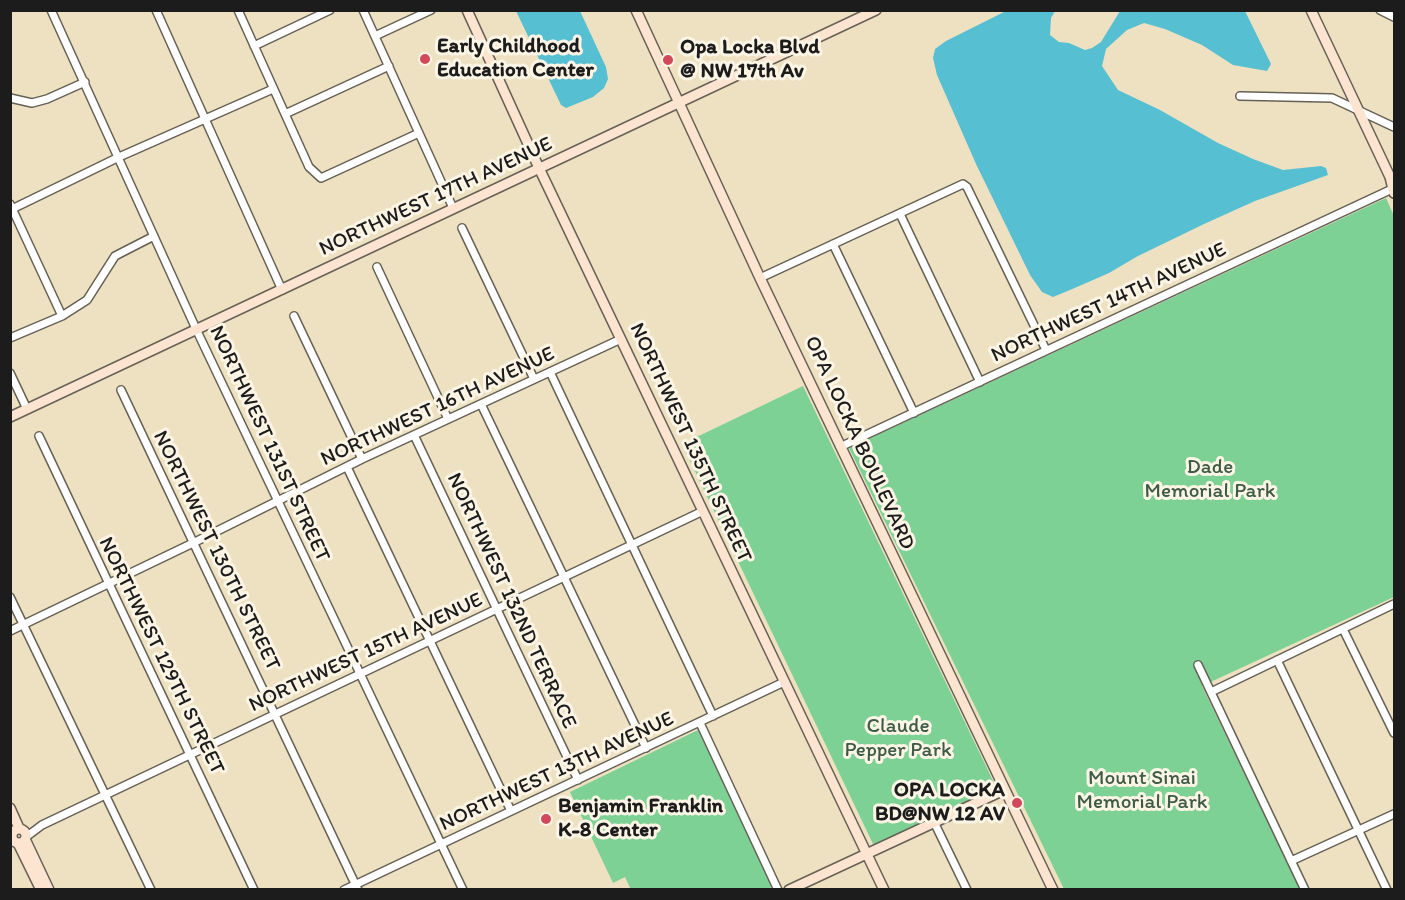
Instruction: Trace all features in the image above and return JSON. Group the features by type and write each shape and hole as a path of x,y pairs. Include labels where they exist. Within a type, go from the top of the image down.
{"main road":[{"name":"NORTHWEST 135TH STREET","path":"467,10 539,168 884,890"},
{"name":"OPA LOCKA BOULEVARD","path":"636,10 840,447 1053,890"},
{"name":"NORTHWEST 17TH AVENUE","path":"10,417 876,10"},
{"path":"1311,10 1390,177 1394,191"},
{"path":"789,890 1004,790"},
{"path":"10,808 17,836 41,890"},
{"path":"17,836 49,890"}],"street":[{"name":"NORTHWEST 131ST STREET","path":"51,10 197,331 463,890"},
{"path":"156,10 282,290"},
{"path":"238,10 309,167 321,178 419,133"},
{"path":"254,46 330,10"},
{"path":"363,10 453,208"},
{"path":"375,36 431,10"},
{"path":"1380,10 1395,17"},
{"path":"285,114 389,66"},
{"path":"10,98 32,103 47,99 85,82"},
{"path":"62,316 11,208 273,89"},
{"path":"1240,96 1332,98 1395,127"},
{"path":"760,278 963,184 967,187 1046,350"},
{"name":"NORTHWEST 14TH AVENUE","path":"840,447 1394,191"},
{"path":"900,214 980,382"},
{"path":"462,228 534,379"},
{"path":"10,338 62,316 87,300 115,256 154,236"},
{"path":"833,244 914,413"},
{"path":"377,267 448,419"},
{"path":"294,316 362,459"},
{"name":"NORTHWEST 16TH AVENUE","path":"10,631 362,459 621,339"},
{"path":"550,372 713,716"},
{"path":"10,373 27,409"},
{"name":"NORTHWEST 130TH STREET","path":"121,390 357,887"},
{"path":"481,404 646,748"},
{"name":"NORTHWEST 132ND TERRACE","path":"414,435 579,780"},
{"name":"NORTHWEST 129TH STREET","path":"39,436 254,890"},
{"path":"347,467 511,812"},
{"name":"NORTHWEST 15TH AVENUE","path":"17,836 703,511"},
{"path":"10,597 151,890"},
{"path":"1211,692 1395,604"},
{"path":"1343,629 1395,734"},
{"path":"1277,660 1387,890"},
{"path":"1198,665 1305,890"},
{"name":"NORTHWEST 13TH AVENUE","path":"344,890 357,887 784,682"},
{"path":"700,723 778,890"},
{"path":"1291,861 1395,814"},
{"path":"934,822 967,890"}],"green space":[{"name":"Dade Memorial Park","path":"1386,198 1394,216 1394,597 1202,686 1300,889 1064,889 849,448"},
{"name":"Claude Pepper Park","path":"803,386 997,789 874,846 682,444"},
{"path":"698,730 773,886 767,890 631,890 625,877 613,883 570,792"}],"water":[{"path":"1008,10 1055,11 1051,18 1050,35 1059,42 1069,43 1085,50 1101,42 1120,11 1245,11 1271,64 1267,71 1233,65 1202,45 1165,29 1144,23 1127,30 1106,49 1102,66 1118,90 1160,110 1218,143 1283,170 1321,166 1326,168 1328,175 1255,201 1138,256 1109,273 1053,297 1042,292 1030,275 976,164 937,75 933,58 935,49 946,41"},
{"path":"516,11 580,11 606,67 608,79 604,88 593,97 566,108 561,105"}],"place":[{"name":"Early Childhood Education Center","path":"425,59"},
{"name":"Opa Locka Blvd @ NW 17th Av","path":"668,60"},
{"name":"OPA LOCKA BD@NW 12 AV","path":"1017,803"},
{"name":"Benjamin Franklin K-8 Center","path":"546,819"}],"park label":[{"name":"Mount Sinai Memorial Park","path":"1142,791"}]}
